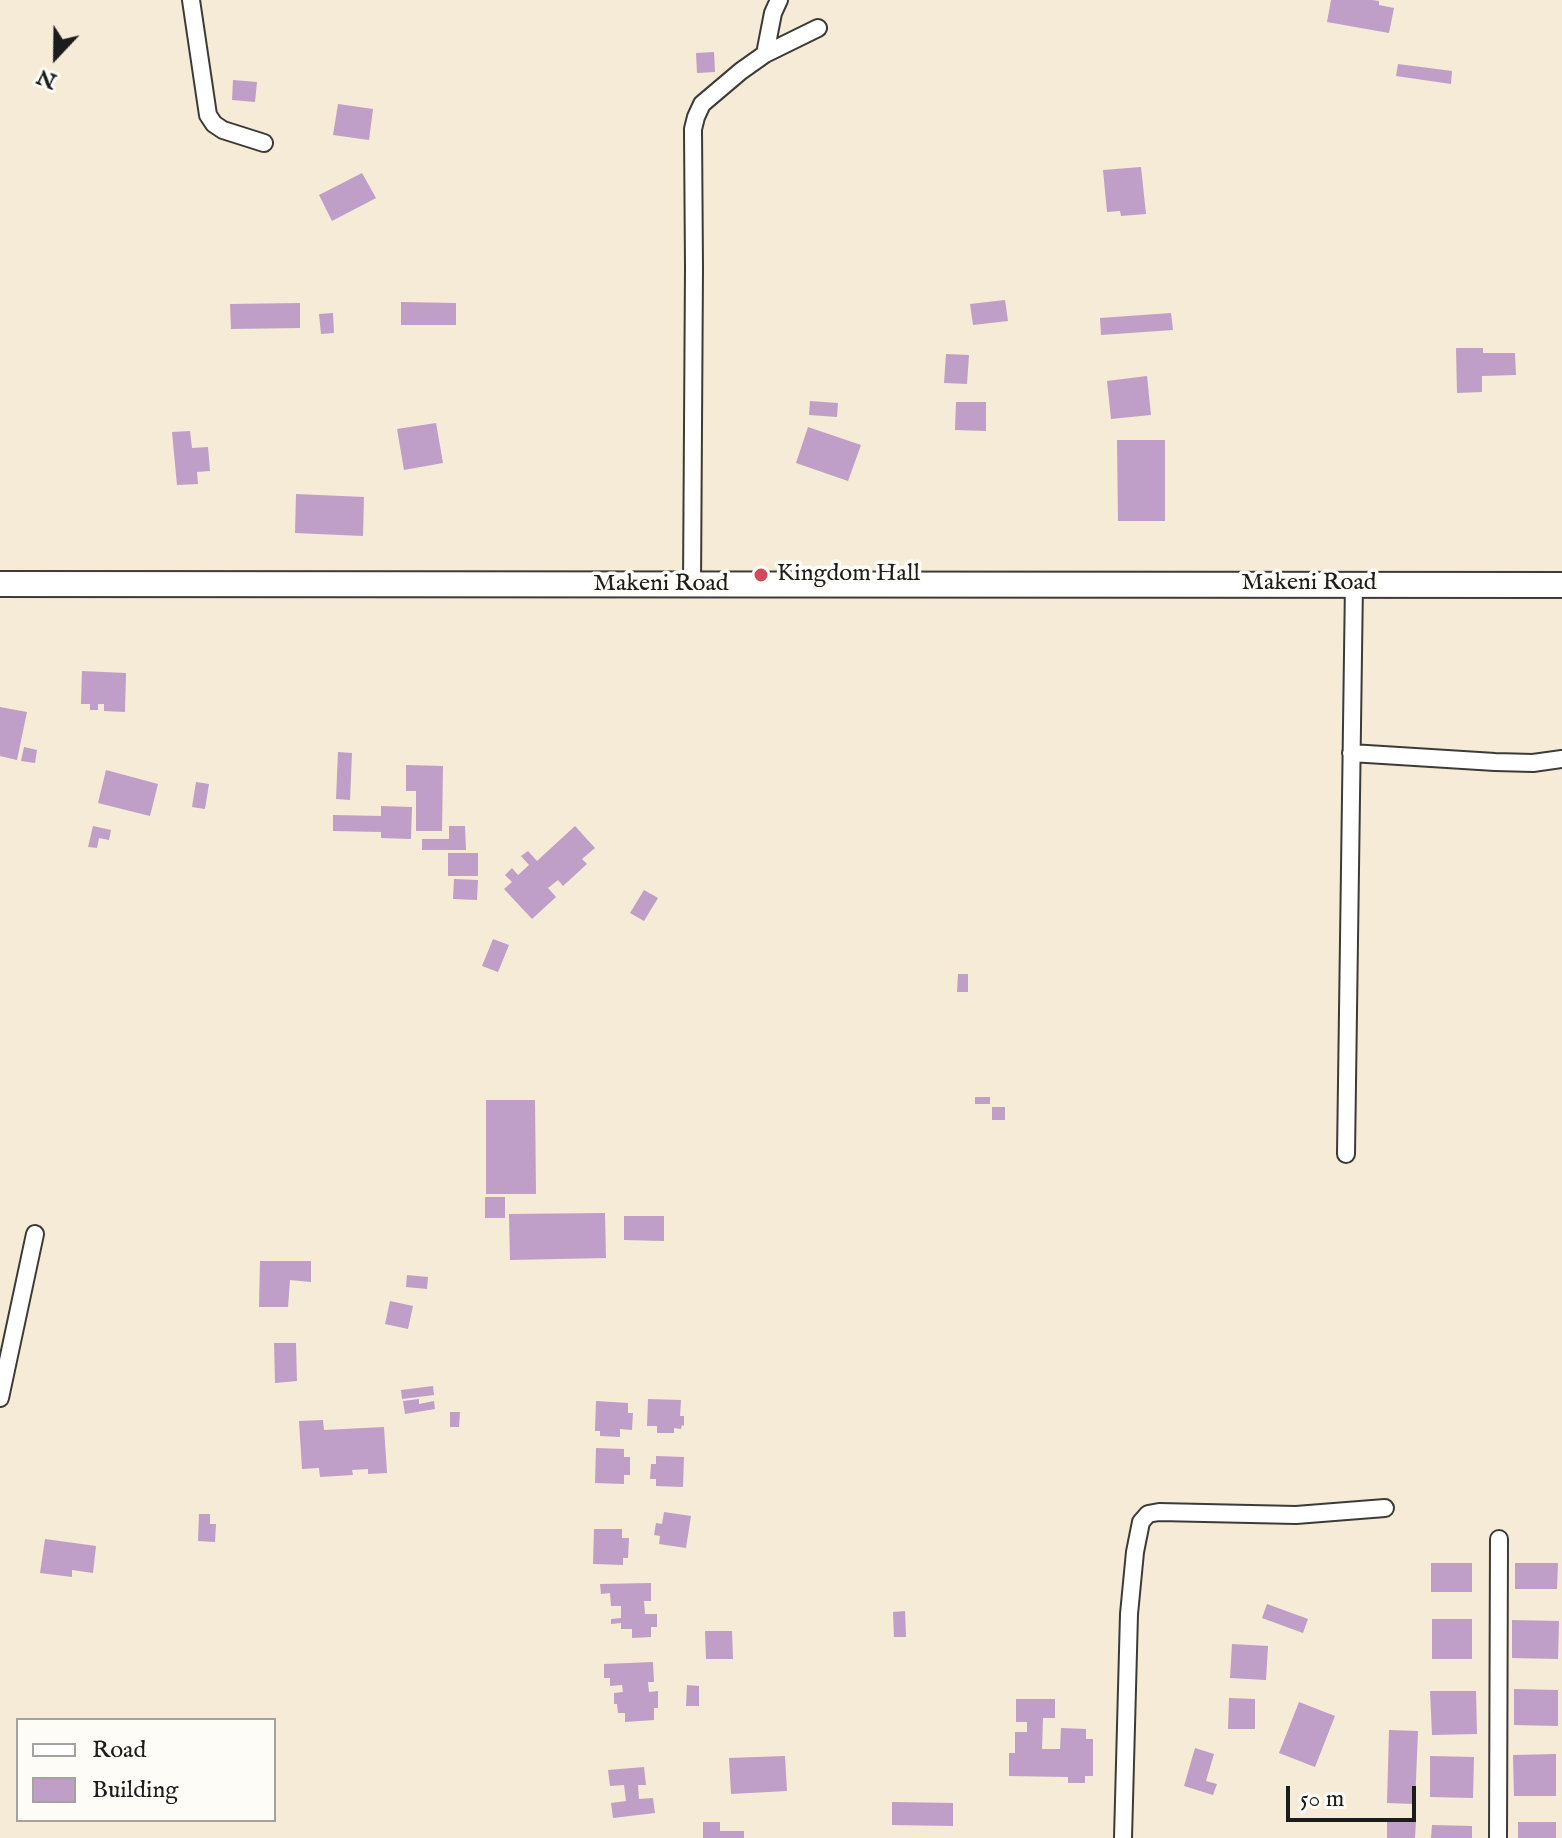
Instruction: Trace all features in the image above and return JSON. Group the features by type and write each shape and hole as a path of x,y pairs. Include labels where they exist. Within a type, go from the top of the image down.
{"main road":[{"name":"Makeni Road","path":"0,584 1562,585"}],"street":[{"path":"191,0 208,115 223,130 264,143"},
{"path":"765,54 773,13 779,0"},
{"path":"692,585 693,129 702,104 741,71 765,54 818,28"},
{"path":"1346,1154 1354,583"},
{"path":"1351,753 1495,762 1533,763 1562,759"},
{"path":"0,1398 35,1234"},
{"path":"1123,1838 1129,1614 1141,1522 1148,1514 1159,1512 1296,1515 1385,1508"},
{"path":"1498,1838 1499,1539"}],"building":[{"path":"1331,0 1372,0 1394,8 1389,33 1327,22"},
{"path":"714,52 715,72 697,73 696,53"},
{"path":"1398,64 1452,71 1451,84 1396,76"},
{"path":"233,80 257,82 255,102 232,100"},
{"path":"338,104 373,109 369,140 333,135"},
{"path":"1141,167 1146,214 1121,216 1120,211 1107,212 1103,170"},
{"path":"362,173 376,198 332,221 319,195"},
{"path":"1005,300 1008,321 973,325 970,304"},
{"path":"401,302 456,303 456,325 401,325"},
{"path":"300,303 300,328 231,329 230,304"},
{"path":"333,313 334,333 321,334 319,314"},
{"path":"1171,313 1173,330 1101,335 1100,318"},
{"path":"1456,348 1483,348 1483,353 1515,353 1516,375 1482,376 1482,392 1457,393"},
{"path":"946,354 969,355 967,384 944,383"},
{"path":"1147,376 1151,415 1111,419 1107,381"},
{"path":"810,401 838,403 837,417 809,415"},
{"path":"956,402 986,402 986,431 955,430"},
{"path":"436,423 443,463 404,470 397,429"},
{"path":"808,427 861,445 848,481 796,463"},
{"path":"190,431 192,448 208,447 210,471 197,472 198,484 177,485 172,432"},
{"path":"1117,440 1165,440 1165,521 1118,521"},
{"path":"296,494 364,497 363,536 295,533"},
{"path":"82,671 126,673 125,712 104,711 104,704 98,704 98,710 90,710 90,704 81,704"},
{"path":"0,707 27,712 17,760 0,756"},
{"path":"24,747 37,750 35,763 21,761"},
{"path":"338,752 352,753 350,800 336,799"},
{"path":"406,765 443,766 442,831 416,831 416,791 406,791"},
{"path":"106,770 158,784 150,816 98,803"},
{"path":"196,782 209,784 205,809 192,807"},
{"path":"381,806 412,807 411,839 381,838 381,832 333,831 333,815 381,816"},
{"path":"93,826 111,830 109,840 99,838 97,848 88,847"},
{"path":"449,826 465,826 466,850 422,850 422,839 449,839"},
{"path":"575,826 595,848 582,859 587,864 563,886 558,880 548,888 556,897 532,919 504,889 512,882 505,875 512,868 518,875 529,865 521,856 528,851 537,861"},
{"path":"448,853 478,853 478,876 448,876"},
{"path":"454,879 478,880 477,900 453,899"},
{"path":"644,890 658,898 644,921 630,913"},
{"path":"493,939 509,945 498,972 482,966"},
{"path":"958,974 968,974 968,992 957,992"},
{"path":"975,1097 990,1097 990,1104 975,1104"},
{"path":"486,1100 535,1100 536,1194 486,1194"},
{"path":"992,1107 1005,1107 1005,1120 992,1120"},
{"path":"485,1197 505,1197 505,1218 485,1218"},
{"path":"605,1213 606,1258 510,1260 509,1214"},
{"path":"624,1216 664,1216 664,1241 624,1240"},
{"path":"260,1261 311,1261 311,1282 290,1280 288,1307 259,1307"},
{"path":"407,1275 428,1277 427,1289 406,1287"},
{"path":"390,1301 413,1306 408,1329 385,1324"},
{"path":"274,1343 296,1343 297,1381 275,1383"},
{"path":"433,1386 434,1395 402,1399 401,1390"},
{"path":"419,1399 419,1404 434,1401 435,1409 405,1414 403,1401"},
{"path":"648,1399 681,1400 680,1416 684,1416 684,1426 674,1428 674,1433 657,1433 657,1426 647,1426"},
{"path":"596,1401 628,1403 628,1413 633,1413 632,1430 620,1429 620,1437 600,1436 600,1431 595,1431"},
{"path":"450,1412 460,1412 459,1427 450,1427"},
{"path":"323,1420 324,1430 384,1427 387,1473 368,1474 368,1469 352,1470 353,1475 320,1477 319,1468 302,1469 299,1421"},
{"path":"596,1448 624,1449 624,1457 630,1457 630,1475 624,1475 624,1484 595,1483"},
{"path":"656,1456 684,1457 683,1487 656,1486 656,1479 650,1479 651,1464 656,1464"},
{"path":"664,1512 691,1516 686,1548 659,1544 660,1536 654,1535 656,1523 662,1524"},
{"path":"199,1514 210,1514 210,1524 216,1524 215,1542 198,1541"},
{"path":"594,1529 622,1529 622,1538 629,1538 628,1558 623,1558 623,1565 593,1564"},
{"path":"45,1539 96,1546 93,1573 72,1570 72,1577 40,1573"},
{"path":"1431,1563 1472,1563 1472,1592 1431,1592"},
{"path":"1515,1563 1558,1563 1557,1589 1515,1589"},
{"path":"651,1583 651,1601 644,1601 645,1614 657,1614 657,1627 651,1627 651,1637 632,1638 632,1629 621,1629 621,1623 611,1624 611,1619 621,1618 621,1606 611,1606 610,1593 601,1594 600,1584"},
{"path":"1267,1604 1308,1619 1303,1633 1262,1618"},
{"path":"905,1611 906,1637 894,1637 893,1612"},
{"path":"1432,1619 1472,1619 1472,1659 1432,1659"},
{"path":"1512,1620 1559,1621 1558,1659 1512,1658"},
{"path":"705,1631 732,1631 733,1659 706,1659"},
{"path":"1232,1644 1268,1646 1266,1680 1230,1678"},
{"path":"653,1662 654,1682 648,1682 649,1692 658,1691 654,1720 625,1722 625,1713 618,1713 617,1704 614,1704 614,1693 623,1692 622,1685 610,1686 610,1678 604,1678 604,1664"},
{"path":"687,1685 699,1686 699,1706 686,1706"},
{"path":"1514,1689 1558,1690 1558,1726 1514,1725"},
{"path":"1430,1691 1476,1691 1477,1734 1432,1735"},
{"path":"1229,1698 1255,1699 1255,1729 1228,1729"},
{"path":"1016,1699 1055,1699 1055,1718 1043,1718 1042,1749 1060,1749 1061,1728 1086,1729 1086,1739 1093,1739 1093,1776 1085,1776 1085,1783 1068,1783 1068,1777 1009,1776 1009,1753 1015,1753 1015,1732 1027,1732 1027,1722 1016,1722"},
{"path":"1299,1702 1335,1716 1315,1767 1279,1753"},
{"path":"1389,1730 1418,1731 1415,1804 1387,1803"},
{"path":"1195,1748 1214,1754 1206,1781 1217,1784 1213,1795 1184,1786"},
{"path":"1556,1754 1556,1796 1514,1796 1513,1755"},
{"path":"785,1756 787,1791 731,1794 729,1758"},
{"path":"1430,1756 1474,1757 1473,1798 1430,1797"},
{"path":"644,1767 646,1785 638,1785 639,1799 653,1798 655,1813 613,1818 611,1803 626,1801 624,1785 610,1786 608,1770"},
{"path":"892,1802 953,1803 953,1826 892,1825"},
{"path":"1387,1821 1416,1821 1415,1838 1387,1838"},
{"path":"703,1822 720,1822 720,1831 744,1831 744,1838 703,1838"},
{"path":"1518,1822 1556,1822 1556,1838 1518,1838"},
{"path":"1432,1825 1472,1826 1472,1838 1431,1838"}],"place":[{"name":"Kingdom Hall","path":"761,575"}]}
